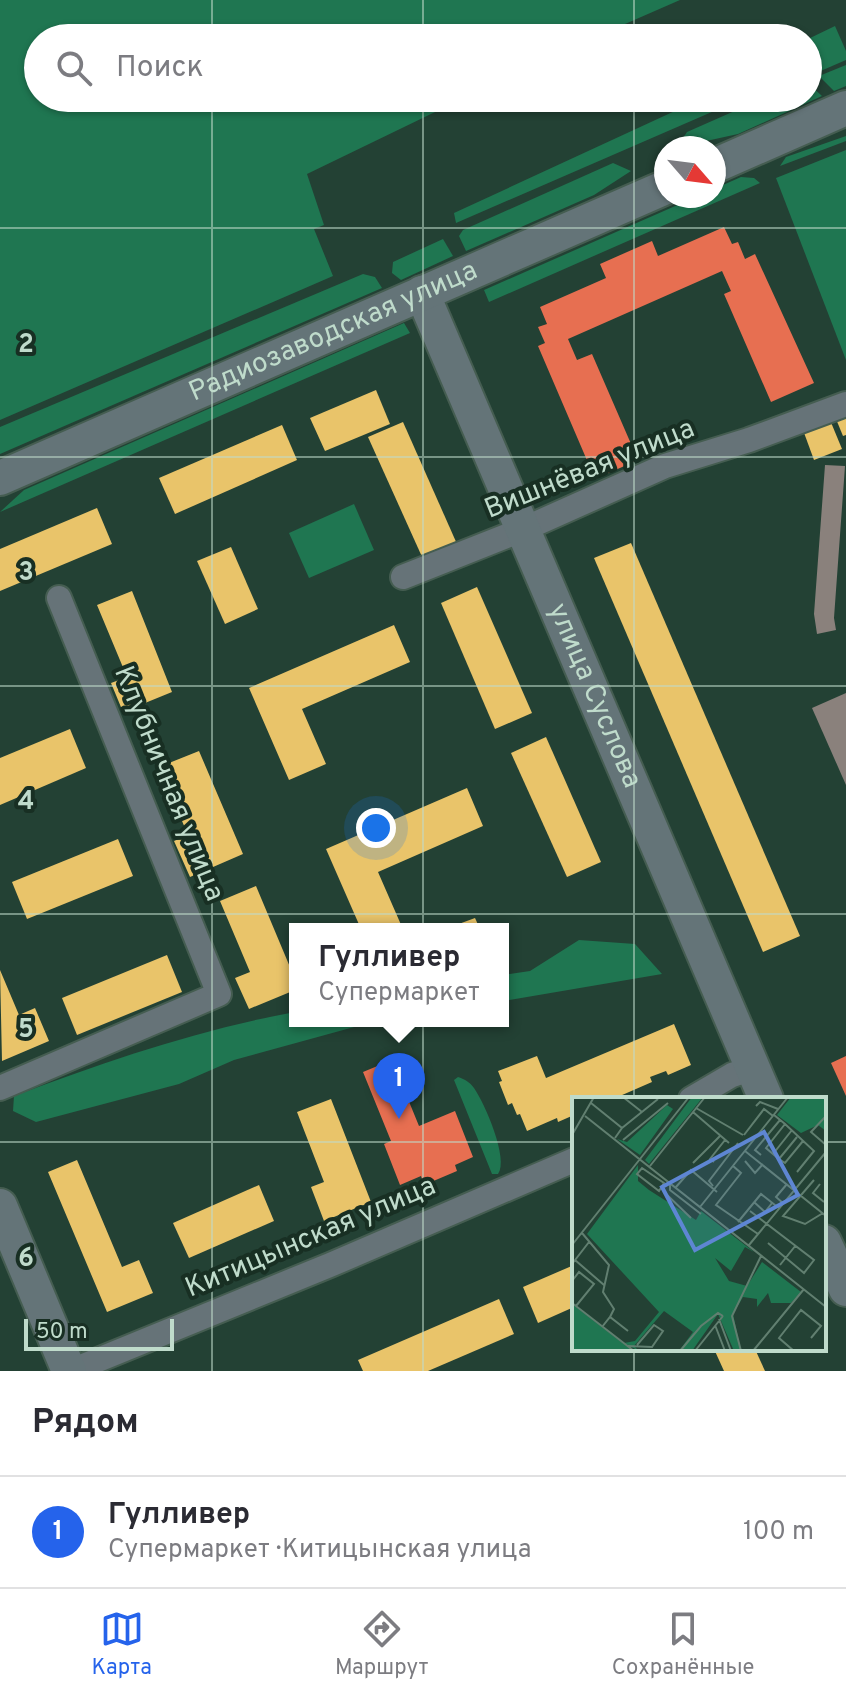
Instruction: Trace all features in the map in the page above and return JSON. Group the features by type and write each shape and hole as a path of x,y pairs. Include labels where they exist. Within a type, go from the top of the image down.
{"street":[{"path":"726,161 846,108"},
{"name":"Радиозаводская улица","path":"0,478 654,192"},
{"name":"улица Суслова","path":"422,293 765,1097"},
{"name":"Вишнёвая улица","path":"403,577 524,529 665,466 749,440 846,404"},
{"name":"Клубничная улица","path":"0,1088 219,994 59,598"},
{"path":"694,1097 732,1075 753,1068"},
{"name":"Китицынская улица","path":"70,1371 330,1265 572,1161"},
{"path":"0,1206 70,1371"},
{"path":"826,1246 846,1289"}],"green space":[{"path":"0,0 680,0 625,24 24,24 24,112 435,112 307,174 324,225 314,229 333,276 0,420"},
{"path":"835,26 846,51 846,60 822,70 822,32"},
{"path":"846,65 846,86 834,91 822,79 822,75"},
{"path":"673,112 712,112 654,136 456,223 454,213"},
{"path":"732,112 787,112 738,134 684,136"},
{"path":"846,136 846,141 780,166 786,157"},
{"path":"846,150 846,360 776,178"},
{"path":"613,163 631,171 594,195 466,251 459,236 463,230"},
{"path":"741,177 754,178 760,183 726,198 726,184"},
{"path":"671,208 703,208 489,302 484,290"},
{"path":"443,239 453,256 401,280 392,273 393,262"},
{"path":"363,274 375,277 382,288 0,454 0,427"},
{"path":"404,323 410,333 0,512 24,490"},
{"path":"354,504 374,550 309,578 289,533"},
{"path":"579,940 635,944 662,974 509,1000 509,974 530,971"},
{"path":"289,1013 289,1027 354,1027 234,1060 179,1084 36,1122 13,1111 14,1096 188,1037"},
{"path":"458,1077 472,1086 489,1118 500,1156 498,1174 492,1174 454,1080"}],"building: Жильё":[{"path":"376,390 390,424 325,451 310,418"},
{"path":"846,415 846,435 843,436 836,419"},
{"path":"830,420 842,449 814,460 803,430"},
{"path":"403,422 457,544 423,559 368,437"},
{"path":"282,425 297,460 175,514 159,478"},
{"path":"97,508 112,544 0,591 0,549"},
{"path":"631,543 800,936 763,952 594,558"},
{"path":"231,547 258,609 225,624 197,561"},
{"path":"477,587 532,713 495,729 441,603"},
{"path":"132,591 172,692 123,712 111,683 127,677 97,605"},
{"path":"394,625 410,662 302,709 326,764 289,780 249,688"},
{"path":"70,729 86,768 0,805 0,758"},
{"path":"546,737 601,862 567,877 511,753"},
{"path":"199,751 243,854 190,877 174,841 188,835 159,767"},
{"path":"467,788 483,826 378,872 400,923 358,923 326,849"},
{"path":"118,839 133,876 27,919 12,882"},
{"path":"256,886 289,965 289,992 249,1009 235,978 250,972 220,901"},
{"path":"167,955 182,992 77,1035 62,998"},
{"path":"0,970 19,1015 35,1008 49,1041 2,1061"},
{"path":"674,1024 691,1065 668,1075 666,1071 650,1077 652,1082 618,1097 572,1097 572,1116 558,1122 557,1118 527,1131 512,1103 508,1105 498,1071 537,1056 546,1078"},
{"path":"331,1099 371,1202 324,1221 311,1187 324,1182 297,1112"},
{"path":"77,1160 122,1267 139,1260 153,1293 107,1312 48,1172"},
{"path":"259,1185 274,1221 189,1258 173,1223"},
{"path":"572,1266 572,1308 538,1323 523,1287"},
{"path":"499,1299 514,1334 428,1371 363,1371 358,1360"},
{"path":"715,1351 756,1351 765,1371 724,1371"}],"building: Торговля":[{"path":"724,227 732,244 738,242 745,259 755,254 814,383 771,402 724,294 731,291 722,271 568,339 577,360 592,354 638,460 595,479 538,346 545,343 538,327 547,324 540,307 606,278 600,264 652,241 658,256"},
{"path":"846,1056 846,1096 831,1063"},
{"path":"392,1060 419,1126 455,1111 473,1157 455,1165 457,1171 424,1185 421,1176 400,1185 384,1144 391,1141 363,1072"}],"building: Промзона":[{"path":"825,465 845,466 834,618 836,630 817,634 814,614"},
{"path":"846,693 846,785 812,708"}],"place":[{"name":"Гулливер","path":"399,1119"}]}
